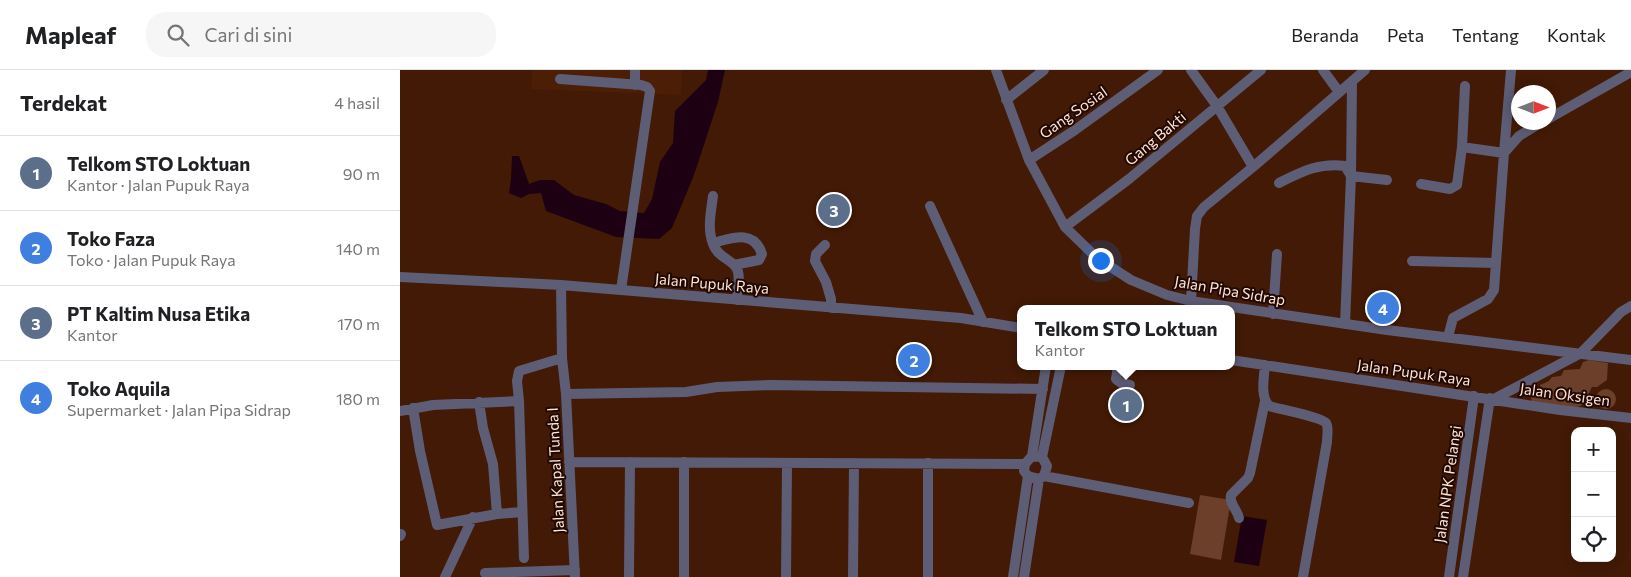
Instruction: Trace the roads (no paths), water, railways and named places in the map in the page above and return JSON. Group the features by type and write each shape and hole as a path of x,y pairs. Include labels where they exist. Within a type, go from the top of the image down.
{"street":[{"path":"635,70 635,85"},
{"name":"Jalan Pipa Sidrap","path":"996,70 1028,160 1065,227 1097,258 1131,280 1167,295 1216,305"},
{"path":"1006,100 1044,70"},
{"name":"Gang Sosial","path":"1028,160 1075,130 1158,70"},
{"path":"1191,70 1217,106 1253,167"},
{"name":"Gang Bakti","path":"1065,227 1129,179 1261,70"},
{"path":"1323,70 1339,92"},
{"path":"1190,301 1197,216 1204,207 1365,70"},
{"path":"1448,337 1453,318 1488,299 1494,290 1511,70"},
{"path":"1556,114 1631,72"},
{"path":"560,79 635,85 647,87 650,91 621,290"},
{"path":"1345,324 1351,176 1352,80"},
{"path":"1421,184 1450,189 1455,188 1457,185 1462,148 1465,86"},
{"path":"1504,153 1519,136 1529,130"},
{"path":"1462,148 1504,153"},
{"path":"1279,183 1306,170 1326,165 1345,166 1351,176"},
{"path":"1351,176 1387,180"},
{"path":"713,196 710,230 712,243 721,257 734,265 738,273 737,300"},
{"path":"930,206 983,322"},
{"path":"712,243 734,237 750,238 756,243 762,254 759,260 734,265"},
{"path":"825,245 816,254 815,261 826,282 831,299 831,308"},
{"path":"1273,314 1277,254"},
{"path":"1412,262 1496,263"},
{"name":"Jalan Pupuk Raya","path":"400,277 561,285 961,318 1017,327"},
{"name":"Jalan Kapal Tunda I","path":"561,285 563,360 575,574"},
{"path":"1492,399 1582,353 1622,312 1631,306"},
{"name":"Jalan Pipa Sidrap","path":"1235,308 1345,324 1582,353"},
{"path":"1582,353 1631,360"},
{"path":"524,558 517,381 519,371 563,360"},
{"name":"Jalan Pupuk Raya","path":"1235,361 1492,399"},
{"path":"1239,518 1238,511 1232,505 1231,495 1242,485 1250,473 1265,401 1265,365"},
{"path":"1033,459 1045,370"},
{"path":"1015,577 1028,476 1024,471 1033,459 1059,370"},
{"path":"1117,370 1116,379 1130,385"},
{"path":"566,394 686,392 717,387 771,385 1042,389"},
{"name":"Jalan NPK Pelangi","path":"1449,577 1474,396"},
{"name":"Jalan Oksigen","path":"1492,399 1560,410 1631,418"},
{"name":"Jalan NPK Pelangi","path":"1463,577 1492,399"},
{"path":"400,411 433,405 519,401"},
{"path":"1265,401 1270,406 1320,419 1325,421 1328,426 1327,442 1303,577"},
{"path":"479,402 483,428 493,464 497,514"},
{"path":"413,408 420,451 435,523 437,525 473,517 522,512"},
{"path":"569,462 928,463 1033,459 1047,466 1042,477 1024,577"},
{"path":"629,577 630,462"},
{"path":"684,462 684,577"},
{"path":"786,577 787,463"},
{"path":"853,577 854,463"},
{"path":"928,463 928,577"},
{"path":"1028,476 1190,503"},
{"path":"445,577 473,517"},
{"path":"485,573 575,574"}],"place":[{"name":"PT Kaltim Nusa Etika","path":"834,210"},
{"name":"Toko Aquila","path":"1383,308"},
{"name":"Toko Faza","path":"914,360"},
{"name":"Telkom STO Loktuan","path":"1126,405"}]}
